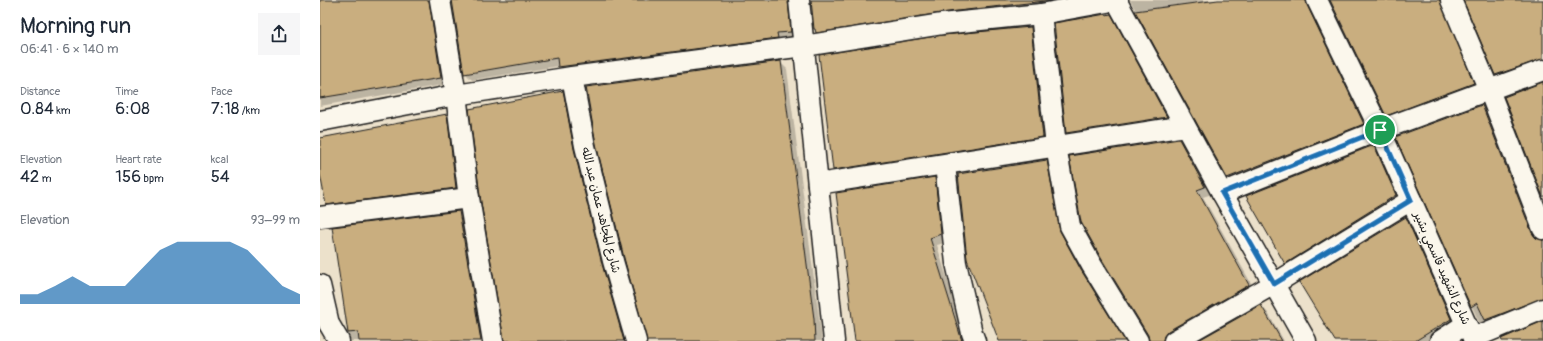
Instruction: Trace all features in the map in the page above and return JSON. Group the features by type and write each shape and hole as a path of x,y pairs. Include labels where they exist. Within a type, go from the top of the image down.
{"street":[{"path":"440,0 456,95 469,198 492,341"},
{"path":"799,0 834,341"},
{"path":"320,121 456,95 572,77 804,46 942,24 1041,14 1117,0 1222,193 1306,341"},
{"name":"شارع الشهيد قاسمي بشير","path":"1317,0 1380,130 1472,334"},
{"path":"1451,0 1489,90 1543,229"},
{"path":"1041,14 1056,146 1070,226 1091,264 1138,341"},
{"path":"1222,193 1380,130 1543,70"},
{"name":"شارع المجاهد عمان عبد الله","path":"572,77 585,146 636,341"},
{"path":"818,184 1185,126"},
{"path":"945,164 956,263 972,334 975,341"},
{"path":"320,217 469,198"},
{"path":"1174,341 1274,284 1411,200"},
{"path":"320,286 329,324 339,341"},
{"path":"1440,341 1472,334 1543,309"}],"building":[{"path":"320,0 429,0 441,78 320,98"},
{"path":"452,0 788,0 791,32 777,33 778,38 558,67 557,58 464,74"},
{"path":"811,0 1054,0 940,13 816,33 814,29"},
{"path":"1218,0 1306,0 1307,5 1364,124 1227,178 1135,11"},
{"path":"1330,0 1440,0 1474,83 1386,116"},
{"path":"1463,0 1543,0 1543,59 1495,75"},
{"path":"1111,14 1167,117 1066,133 1054,23"},
{"path":"1031,27 1043,137 833,170 819,55 943,35"},
{"path":"781,61 814,319 815,341 647,341 624,258 596,144 586,87"},
{"path":"1543,82 1543,197 1504,97"},
{"path":"563,90 574,149 602,264 624,341 504,341 480,196 469,109"},
{"path":"1482,105 1532,233 1536,238 1543,240 1543,298 1485,320 1477,303 1471,307 1395,137"},
{"path":"447,114 456,188 326,205 320,174 320,138"},
{"path":"1179,139 1205,187 1197,190 1249,285 1168,331 1164,336 1163,341 1149,341 1148,335 1081,222 1069,156"},
{"path":"1374,145 1396,195 1285,264 1246,196"},
{"path":"1047,160 1060,231 1081,270 1125,341 999,341 967,259 958,174"},
{"path":"935,177 941,234 930,238 962,341 855,341 836,193"},
{"path":"459,211 481,341 359,341 358,332 348,333 332,227"},
{"path":"1406,217 1451,319 1415,341 1335,341 1299,282"},
{"path":"1261,305 1282,341 1197,341"},
{"path":"1543,321 1543,341 1502,341 1501,339"}],"route":[{"path":"1380,130 1411,200 1274,284 1222,193 1380,130"}]}
